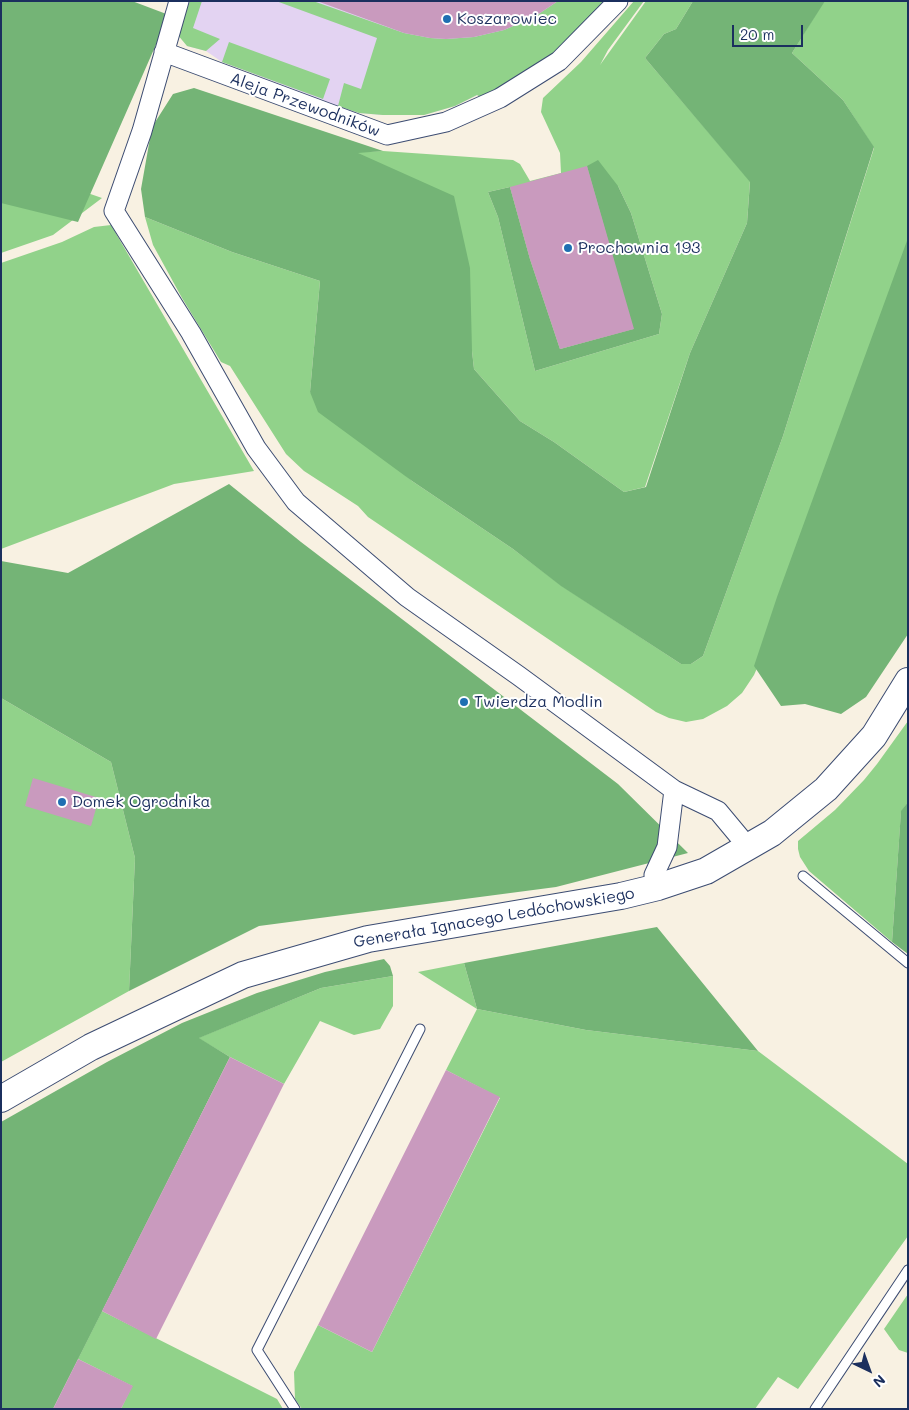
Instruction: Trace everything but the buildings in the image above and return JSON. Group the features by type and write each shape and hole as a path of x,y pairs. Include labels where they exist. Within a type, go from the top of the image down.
{"street":[{"path":"179,1 142,131 114,211 191,333 256,448 296,502 407,597 674,790 718,811 748,847"},
{"name":"Aleja Przewodników","path":"164,52 387,135 446,122 500,98 559,61 618,1"},
{"name":"Generała Ignacego Ledóchowskiego","path":"1,1098 91,1047 242,975 368,939 621,896 658,887 706,871 772,833 826,789 849,766 874,736 908,680"},
{"path":"658,887 654,875 667,847 674,790"}],"lane":[{"path":"802,876 908,963"},
{"path":"295,1409 257,1350 420,1029"},
{"path":"815,1409 908,1270"}],"shaded area":[{"path":"190,1 611,1 482,98 477,95 455,106 424,115 383,115 358,113 338,106 222,62 206,51 187,46"}],"green space":[{"path":"1,1 132,1 169,15 78,222 1,203"},
{"path":"190,1 202,1 193,28 220,39 206,51 187,46 177,34"},
{"path":"276,1 313,1 404,33 446,39 474,37 504,30 534,17 558,1 611,1 556,56 482,98 477,95 455,106 424,115 383,115 359,113 338,106 344,83 361,89 377,38"},
{"path":"634,1 644,1 608,50 600,65 646,1 693,1 676,29 664,34 645,58 750,181 747,223 690,353 645,487 624,492 554,442 520,421 474,369 472,351 356,152 383,151 513,160 520,164 530,181 561,173 560,153 541,112 543,98 581,62","holes":["618,186 631,213 662,314 659,334 535,371 498,217 488,192 510,187 530,259 560,349 634,329"]},
{"path":"693,1 825,1 792,53 843,100 874,147 783,436 703,656 691,664 681,664 561,586 513,549 412,481 318,412 310,392 320,281 232,252 145,217 141,189 152,127 173,94 194,88 383,151 358,153 454,196 470,268 474,369 520,421 554,442 624,492 646,487 690,353 747,223 750,182 645,58 664,34 676,29"},
{"path":"824,1 908,1 908,298 754,675 742,693 727,706 703,719 686,722 669,718 656,712 368,517 358,506 304,471 286,454 230,366 221,362 182,298 153,245 145,217 232,252 320,281 310,392 412,481 513,549 562,586 681,664 691,664 703,656 783,436 874,148 843,100 792,53"},
{"path":"229,42 330,79 323,99 222,62"},
{"path":"598,160 618,186 631,213 662,314 659,334 535,371 498,217 488,192 510,187 530,259 560,349 633,329 587,166"},
{"path":"1,163 102,198 53,235 1,253"},
{"path":"111,225 254,471 174,484 1,549 1,263 62,242 94,227"},
{"path":"908,238 908,634 866,697 841,714 805,704 781,706 754,666 777,597"},
{"path":"229,484 301,542 618,784 688,853 556,887 259,926 129,991 135,858 111,762 1,698 1,561 68,573"},
{"path":"1,698 111,762 135,858 129,991 1,1062"},
{"path":"908,721 908,802 901,812 892,942 809,871 800,857 798,841 835,810 864,780"},
{"path":"908,802 908,954 892,942 901,811"},
{"path":"657,927 758,1051 586,1030 477,1009 464,963"},
{"path":"384,959 390,966 393,976 321,988 199,1038 230,1057 53,1409 1,1409 1,1122 107,1062 182,1023 257,993 325,972"},
{"path":"464,963 477,1009 418,972"},
{"path":"393,976 393,1006 380,1029 354,1035 320,1021 284,1084 230,1057 198,1038 321,988"},
{"path":"477,1009 586,1030 758,1051 908,1164 908,1236 798,1389 778,1377 755,1409 302,1409 295,1399 294,1372 318,1325 372,1352 500,1098 446,1070"},
{"path":"908,1294 908,1353 899,1350 884,1329"},
{"path":"102,1311 277,1399 283,1409 121,1409 132,1386 78,1359"}],"place":[{"name":"Koszarowiec","path":"447,19"},
{"name":"Prochownia 193","path":"568,248"},
{"name":"Twierdza Modlin","path":"464,702"},
{"name":"Domek Ogrodnika","path":"62,802"}]}
